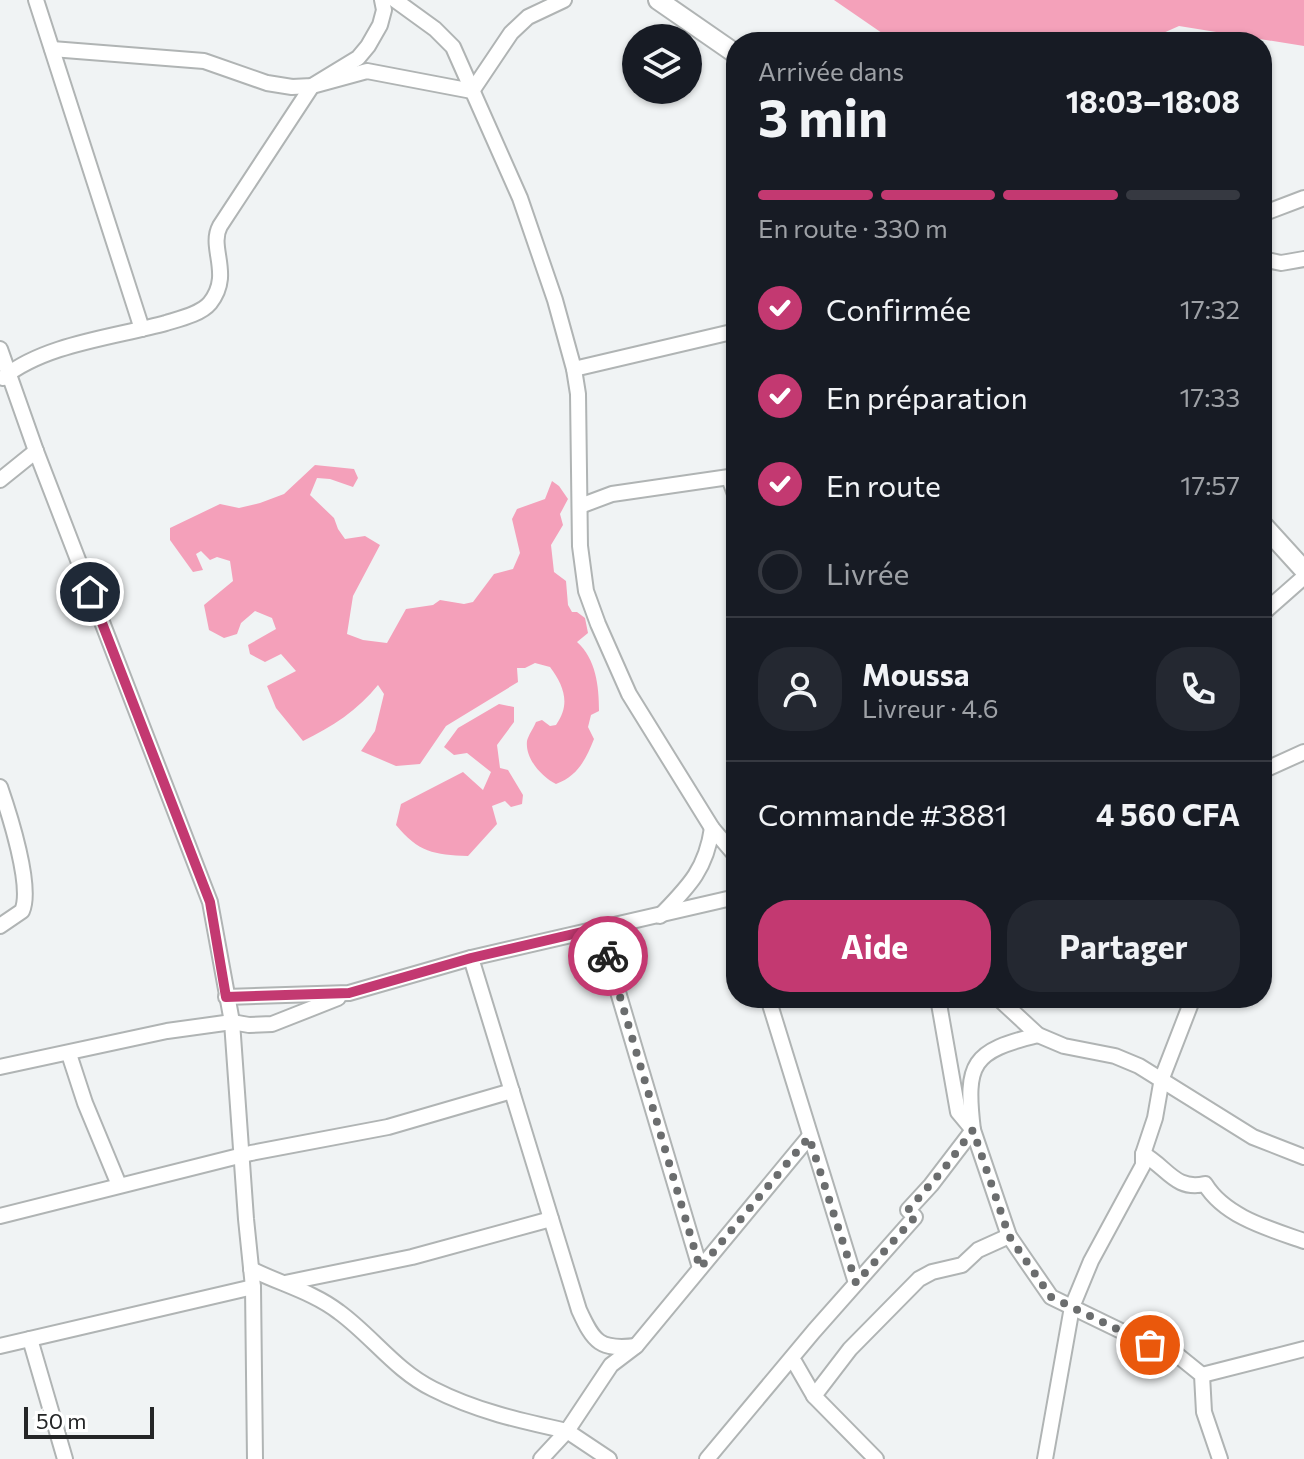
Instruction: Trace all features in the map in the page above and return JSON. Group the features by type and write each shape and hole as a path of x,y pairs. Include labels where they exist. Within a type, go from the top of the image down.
{"street":[{"path":"36,0 142,329"},
{"path":"4,378 44,354 190,315 208,306 213,300 221,272 217,232 312,86 358,58 368,46 380,25 384,10 382,0"},
{"path":"395,0 435,29 453,47 520,198 555,300 574,369 578,394 582,568 598,624 629,694 712,828 726,844"},
{"path":"472,91 511,33 528,17 564,0"},
{"path":"658,0 726,47"},
{"path":"52,49 204,61 267,83 292,87 312,86 367,71 472,91"},
{"path":"1272,210 1304,198"},
{"path":"1272,261 1281,263 1304,259"},
{"path":"574,369 726,333"},
{"path":"0,349 4,378 36,451 210,902 232,1022 253,1287 255,1459"},
{"path":"0,480 36,451"},
{"path":"580,506 612,494 726,478"},
{"path":"1272,535 1304,570"},
{"path":"1272,605 1304,577"},
{"path":"1272,767 1304,752"},
{"path":"0,787 16,836 26,895 22,911 0,926"},
{"path":"660,917 702,866 712,828"},
{"path":"0,1067 167,1031 232,1022 272,1024 349,993 471,958 599,928 726,905"},
{"path":"599,928 700,1268"},
{"path":"471,958 579,1310 596,1341 612,1349 636,1346"},
{"path":"226,997 349,993"},
{"path":"771,1008 856,1283"},
{"path":"940,1008 958,1112 973,1130"},
{"path":"1009,1008 1038,1035 1064,1046 1115,1056 1162,1078 1253,1137 1304,1157"},
{"path":"1045,1459 1072,1307 1091,1261 1143,1165 1162,1078 1189,1008"},
{"path":"1038,1035 1001,1044 988,1052 973,1071 970,1083 973,1130 1009,1236 1051,1297 1150,1345 1176,1354 1202,1375 1204,1412 1220,1459"},
{"path":"69,1054 85,1103 119,1185"},
{"path":"0,1216 242,1155 388,1127 512,1091"},
{"path":"707,1459 915,1217 908,1210 973,1130"},
{"path":"541,1459 567,1431 611,1365 636,1346 809,1137"},
{"path":"1143,1154 1183,1185 1191,1188 1205,1184 1221,1204 1246,1218 1304,1241"},
{"path":"281,1284 412,1257 551,1219"},
{"path":"814,1396 850,1349 919,1279 932,1272 962,1265 978,1250 1009,1236"},
{"path":"251,1269 281,1284 307,1292 340,1312 396,1365 431,1389 482,1410 567,1431 609,1459"},
{"path":"0,1346 253,1287"},
{"path":"30,1339 65,1459"},
{"path":"1202,1375 1304,1349"},
{"path":"791,1360 814,1396 876,1459"}],"shaded area":[{"path":"834,0 1304,0 1304,46 1272,41 1272,32 1216,32 1179,26 1166,32 880,32"},
{"path":"315,465 354,469 358,478 353,487 317,478 310,495 334,518 345,539 365,536 380,545 353,596 347,634 387,643 406,609 433,605 440,600 464,604 473,602 494,574 513,569 520,553 512,519 517,509 545,499 552,481 559,486 568,499 560,514 563,525 551,545 554,572 566,581 568,605 572,612 585,618 588,633 577,642 592,665 599,702 599,711 591,715 588,727 594,739 576,772 556,784 540,772 529,754 528,739 536,722 542,720 550,726 556,725 564,702 562,688 550,667 535,663 517,668 518,682 446,726 420,764 396,766 361,751 375,731 384,694 378,685 344,717 303,741 276,708 267,686 296,671 281,654 265,662 250,654 248,645 276,629 272,618 255,611 241,623 237,634 224,638 209,630 204,605 233,581 230,561 217,557 210,560 201,551 196,554 203,570 193,572 170,540 170,528 220,504 239,508 284,494"},
{"path":"499,704 514,707 514,722 497,745 500,768 508,770 523,795 522,804 511,807 505,801 492,806 497,824 468,856 436,853 419,846 396,825 401,804 463,772 483,790 491,772 467,753 454,755 444,747 458,728"}],"way so far":[{"path":"608,956 700,1268 809,1137 856,1283 915,1217 908,1210 973,1130 1009,1236 1051,1297 1150,1345"}],"route":[{"path":"90,592 210,902 226,997 349,993 471,958 599,928 608,956"}]}
